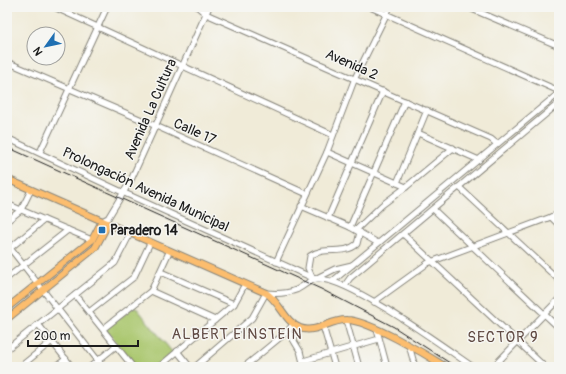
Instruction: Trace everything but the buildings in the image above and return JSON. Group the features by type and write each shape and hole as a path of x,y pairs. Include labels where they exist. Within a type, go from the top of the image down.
{"main road":[{"path":"7,179 106,221 169,252 266,294 275,299 296,326 311,329 346,320 377,330 409,345 446,367"},
{"name":"Avenida La Cultura","path":"7,308 92,240 106,221"},
{"name":"Avenida La Cultura","path":"7,319 95,248 106,221"}],"street":[{"path":"54,7 333,135"},
{"path":"40,152 107,7"},
{"name":"Avenida 2","path":"198,7 206,14 427,110 491,139 497,144"},
{"name":"Avenida La Cultura","path":"106,221 124,193 156,126 209,7"},
{"path":"334,280 559,92 370,7"},
{"path":"276,262 327,152 355,78 390,7"},
{"path":"467,7 559,46"},
{"name":"Calle 17","path":"7,62 156,126 307,194"},
{"path":"328,218 383,91"},
{"path":"350,227 405,101"},
{"path":"345,285 350,278 558,106"},
{"path":"397,183 427,110"},
{"path":"418,133 479,160"},
{"name":"Prolongación Avenida Municipal","path":"7,138 40,152 124,193 313,278"},
{"path":"313,278 308,268 310,256 325,250 349,250 357,244 358,231 382,205 453,148"},
{"path":"327,152 406,187"},
{"path":"459,187 559,280"},
{"path":"7,221 21,210 31,190"},
{"path":"7,204 92,240"},
{"path":"301,206 350,227 378,243"},
{"path":"433,209 559,328"},
{"path":"374,302 423,266 433,261 559,214"},
{"path":"551,217 559,225"},
{"path":"44,220 8,249 23,265 103,367"},
{"path":"7,278 68,230"},
{"path":"7,349 115,263 130,234"},
{"path":"403,234 545,367"},
{"path":"89,312 134,277 150,243"},
{"path":"103,329 152,292 169,252"},
{"path":"195,367 252,318 266,294 289,292 313,278 335,269 352,265"},
{"path":"161,272 234,304"},
{"path":"313,278 334,280 345,285 374,302 473,367"},
{"path":"159,367 234,304 244,284"},
{"path":"152,292 215,320"},
{"path":"75,295 133,367"},
{"path":"493,367 559,299"},
{"path":"346,320 359,367"},
{"path":"38,324 72,367"},
{"path":"244,367 296,326"},
{"path":"294,340 296,326"},
{"path":"323,326 335,367"},
{"path":"377,330 387,367"},
{"path":"288,331 294,340 304,367"},
{"path":"303,361 379,339"},
{"path":"20,367 52,341"},
{"path":"409,345 415,367"},
{"path":"90,367 116,346"},
{"path":"177,351 190,367"},
{"path":"55,367 66,359"}],"green space":[{"path":"135,306 173,353 156,367 136,367 105,329"}],"railway":[{"path":"7,147 321,289 394,327 456,367"}],"place":[{"name":"Paradero 14","path":"102,230"}],"district":[{"name":"ALBERT EINSTEIN","path":"237,334"},
{"name":"SECTOR 9","path":"503,337"}]}
